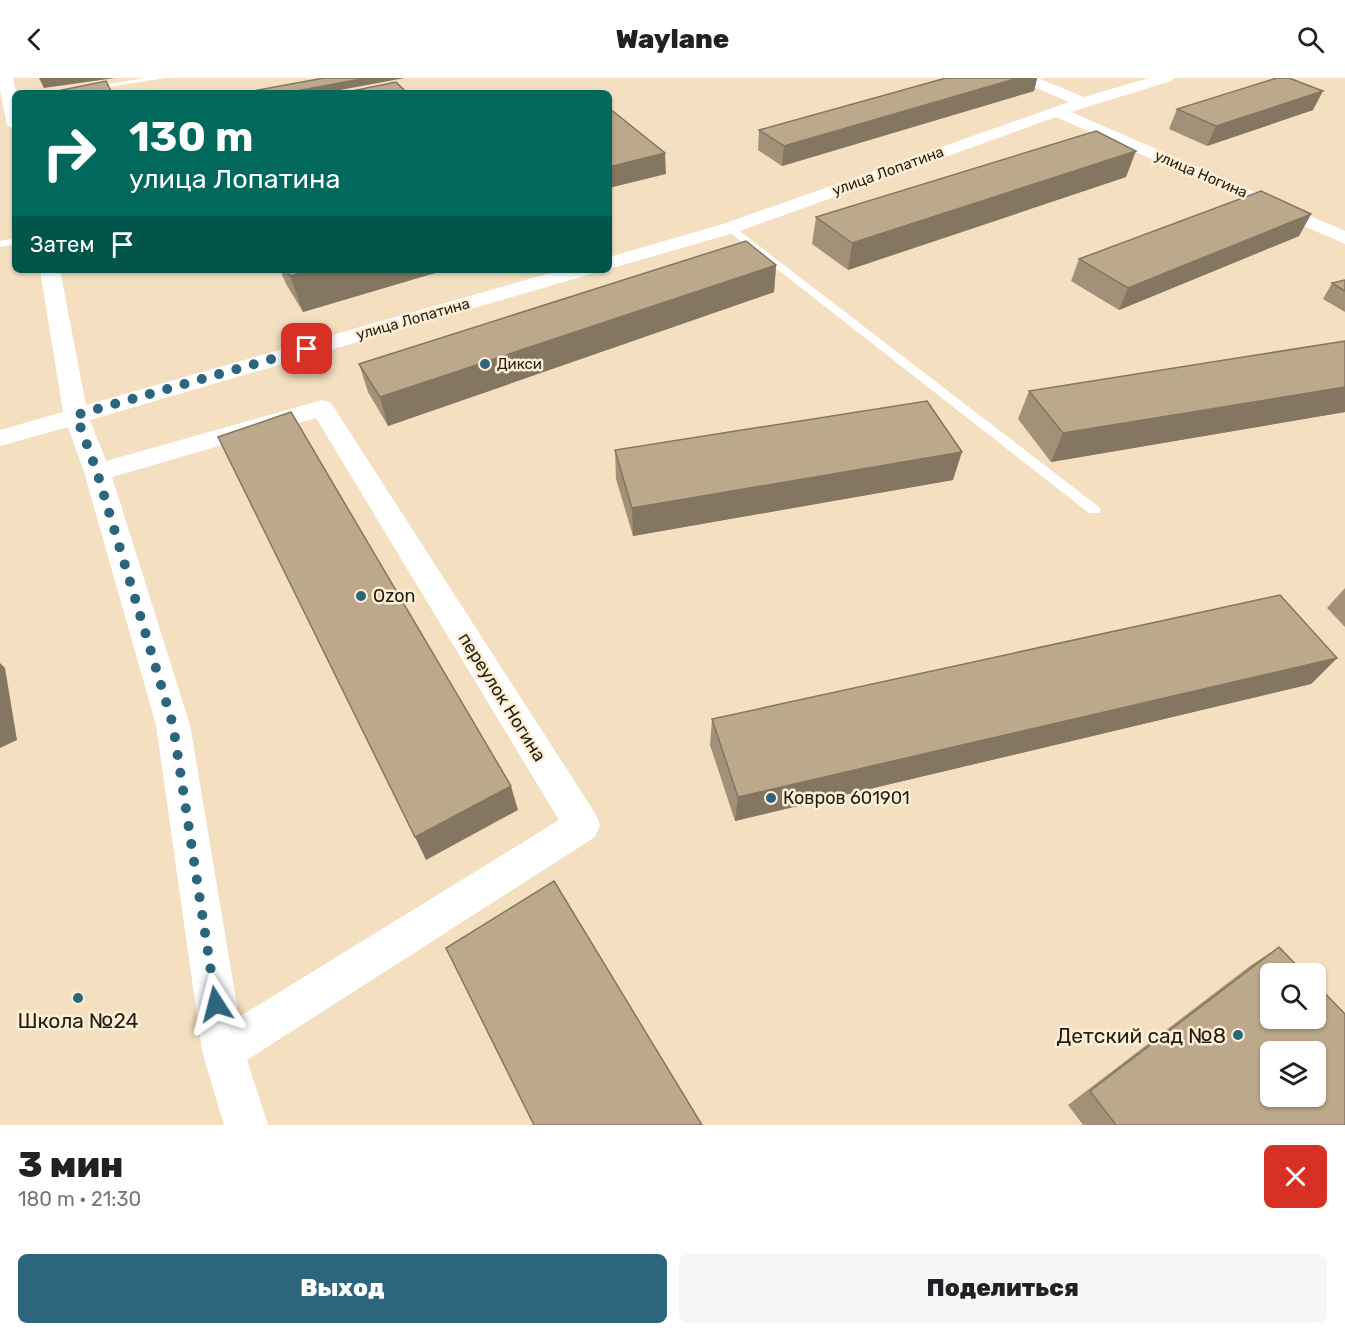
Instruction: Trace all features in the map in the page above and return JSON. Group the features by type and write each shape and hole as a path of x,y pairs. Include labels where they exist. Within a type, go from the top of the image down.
{"street":[{"path":"5,78 12,99"},
{"path":"1025,78 1083,102"},
{"name":"улица Лопатина","path":"612,260 730,228 1056,111 1166,78"},
{"name":"улица Ногина","path":"1056,111 1345,238"},
{"path":"51,273 76,415 97,472 173,725 223,1051 246,1125"},
{"name":"улица Лопатина","path":"0,438 573,273"},
{"name":"переулок Ногина","path":"97,472 322,408 582,825 223,1051"}],"lane":[{"path":"76,90 161,78"},
{"path":"133,82 137,90"},
{"path":"730,228 1094,510"}],"building":[{"path":"324,78 367,78 301,90 258,90"},
{"path":"946,78 1018,78 784,146 759,130"},
{"path":"1277,78 1289,78 1323,91 1216,126 1177,109"},
{"path":"106,81 110,90 62,90"},
{"path":"396,82 404,90 357,90"},
{"path":"612,110 665,153 612,166"},
{"path":"1096,131 1136,151 852,243 816,217"},
{"path":"1261,191 1311,214 1128,288 1079,259"},
{"path":"746,241 776,265 380,397 359,364"},
{"path":"1345,280 1345,291 1332,283"},
{"path":"1345,341 1345,387 1063,433 1029,391"},
{"path":"927,401 962,452 632,508 615,450"},
{"path":"291,412 511,786 415,837 218,437"},
{"path":"1280,595 1337,658 738,797 712,719"},
{"path":"554,881 702,1125 534,1125 446,948"},
{"name":"Детский сад №8","path":"1279,947 1294,963 1260,963 1260,1029 1326,1029 1326,994 1345,1014 1345,1125 1116,1125 1090,1091"}],"place":[{"name":"Дикси","path":"485,364"},
{"name":"Ozon","path":"361,596"},
{"name":"Ковров 601901","path":"771,798"},
{"name":"Школа №24","path":"78,998"},
{"name":"Детский сад №8","path":"1238,1035"}],"route":[{"path":"216,1004 173,725 97,472 76,415 307,349"}]}
